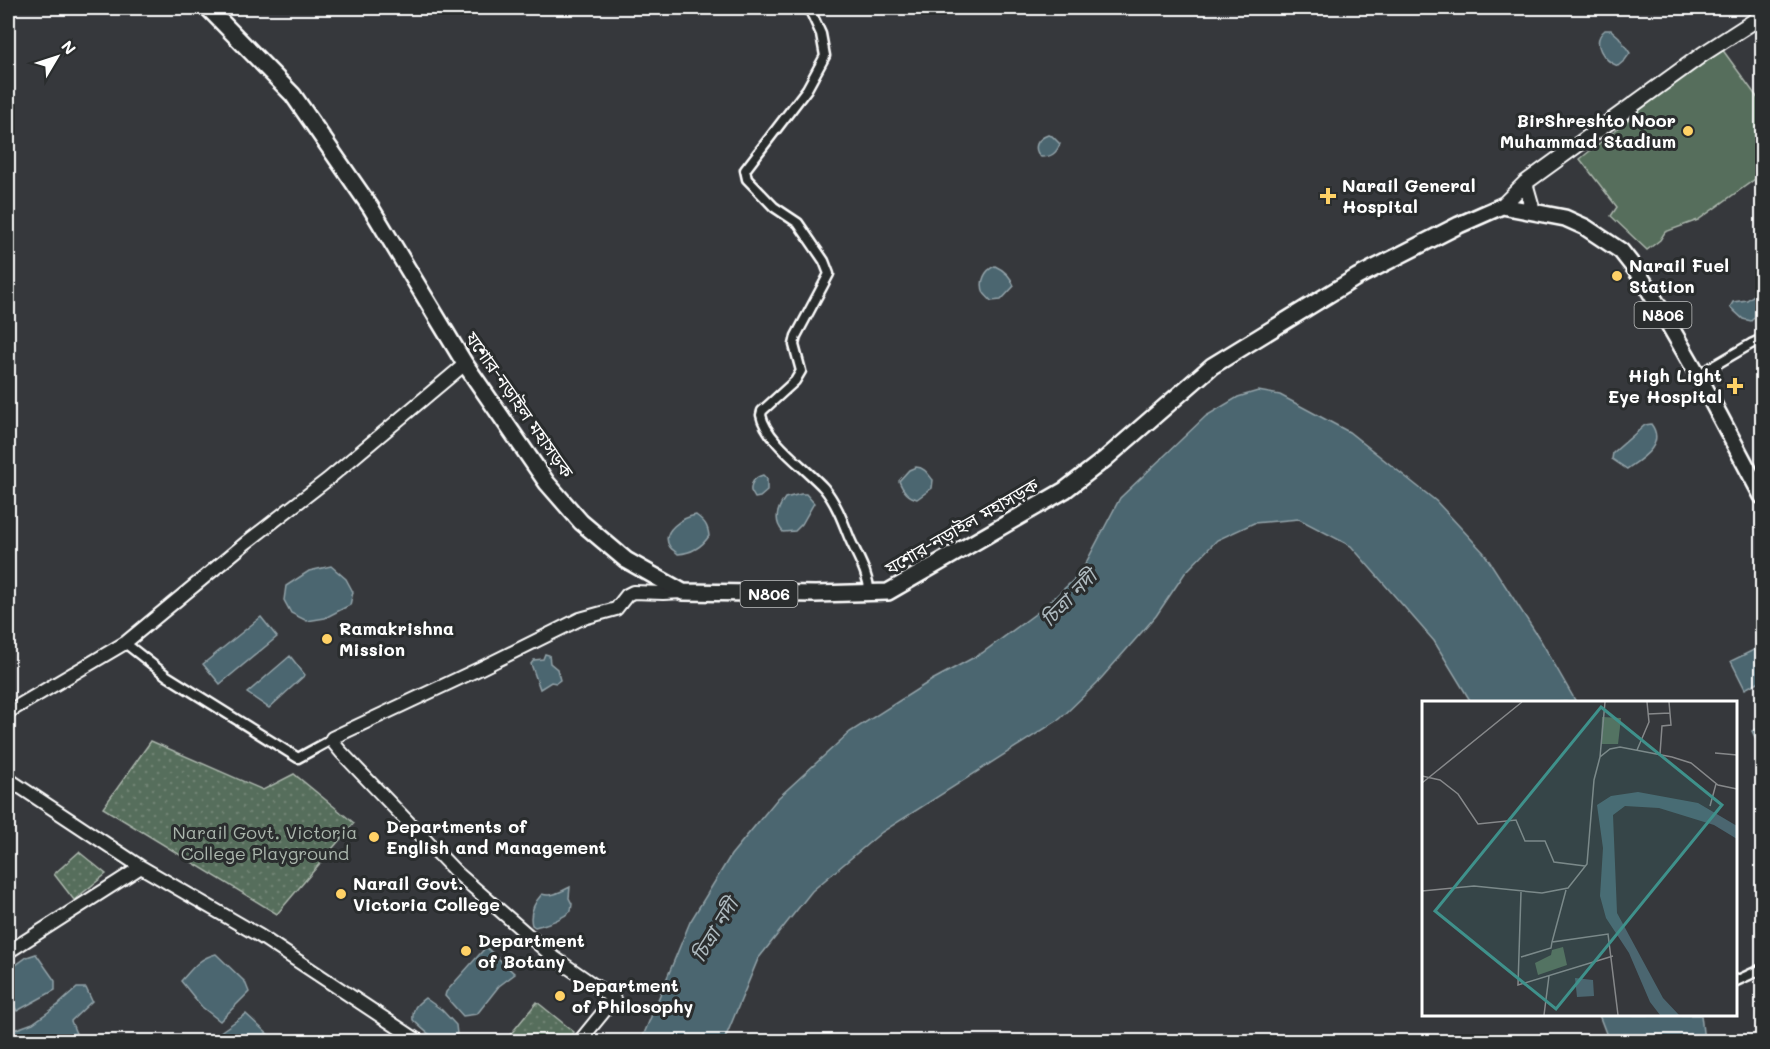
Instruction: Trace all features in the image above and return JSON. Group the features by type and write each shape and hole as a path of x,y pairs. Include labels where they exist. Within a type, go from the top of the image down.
{"highway":[{"name":"যশোর-নড়াইল মহাসড়ক","path":"208,8 292,95 371,208 465,364 547,483 581,522 626,560 683,592 751,594 888,592 1065,490 1105,459 1212,366 1348,282 1449,230 1502,206"},
{"name":"N806","path":"1502,206 1566,218 1585,226 1621,251 1649,290 1698,375 1762,496"}],"main road":[{"path":"1502,206 1525,183 1703,54 1762,16"},
{"path":"1525,183 1533,211"}],"street":[{"path":"809,8 821,34 825,56 807,89 745,170 747,178 774,207 798,223 824,261 830,274 796,336 794,345 801,371 795,381 762,411 761,415 766,428 825,489 841,514 868,577 870,593"},
{"path":"1698,375 1762,339"},
{"path":"8,712 125,643 247,542 327,480 465,364"},
{"path":"125,643 167,676 298,758 580,619 616,609 627,595 633,592 683,592"},
{"path":"331,740 456,872 552,956 614,999 579,1041"},
{"path":"8,779 141,867 260,936 420,1041"},
{"path":"8,952 141,867"},
{"path":"1737,981 1762,969"}],"green space":[{"name":"BirShreshto Noor Muhammad Stadium","path":"1722,49 1762,104 1762,174 1698,220 1665,232 1660,240 1647,250 1611,216 1617,207 1580,159 1655,98"},
{"name":"Narail Govt. Victoria College Playground","path":"151,741 263,790 294,774 354,823 277,914 103,808"},
{"path":"79,852 106,874 74,900 54,874"},
{"path":"537,1002 574,1032 566,1041 505,1041"}],"water":[{"path":"1605,30 1611,30 1619,37 1630,53 1618,66 1608,60 1601,51 1599,40"},
{"path":"1048,135 1060,144 1053,154 1041,157 1036,147 1041,139"},
{"path":"995,266 1007,274 1014,286 1001,300 991,301 984,293 983,281 988,270"},
{"path":"1754,295 1759,313 1751,321 1743,319 1730,307 1733,302 1747,300"},
{"name":"চিত্রা নদী","path":"1258,391 1280,395 1349,432 1436,501 1484,553 1541,641 1575,701 1470,701 1434,641 1351,546 1299,519 1254,523 1217,540 1185,573 1156,616 1097,683 1060,719 882,832 812,891 758,959 724,1041 641,1041 690,922 731,855 778,798 850,732 932,680 982,653 1042,609 1080,574 1120,498 1206,416 1238,397"},
{"path":"1651,424 1656,438 1646,455 1627,469 1612,459 1613,453 1645,425"},
{"path":"916,467 928,473 933,480 932,488 917,499 906,492 899,481 909,470"},
{"path":"763,475 767,479 767,491 755,498 751,485 755,479"},
{"path":"806,494 814,503 802,524 795,531 783,532 777,519 780,506 785,498"},
{"path":"696,515 705,524 709,536 696,549 678,554 667,541 670,530 685,519"},
{"path":"331,566 346,579 353,592 350,605 325,618 307,621 291,613 284,600 286,586 309,571"},
{"path":"261,617 277,637 220,684 203,664"},
{"path":"1762,646 1762,680 1745,689 1731,661"},
{"path":"545,654 549,655 550,663 557,669 560,680 556,683 551,682 540,689 531,664 534,660 543,659"},
{"path":"290,656 305,675 269,708 247,693"},
{"path":"1762,726 1762,751 1752,731"},
{"path":"570,887 571,911 549,923 535,927 532,925 533,909 542,894 553,894"},
{"path":"486,947 515,974 499,986 477,1014 463,1016 445,996 446,992"},
{"path":"36,954 55,981 55,990 17,1011 8,997 8,971 27,957"},
{"path":"216,954 245,982 249,992 220,1021 202,1007 181,981 200,961"},
{"path":"77,988 86,988 92,1001 71,1021 79,1041 8,1041 8,1032 33,1023"},
{"path":"425,998 442,1010 456,1025 457,1034 450,1041 439,1040 413,1020 415,1007"},
{"path":"246,1014 272,1038 270,1041 209,1041 223,1030"},
{"path":"1599,1016 1701,1016 1704,1041 1609,1041"}],"place":[{"name":"BirShreshto Noor Muhammad Stadium","path":"1688,131"},
{"name":"Narail General Hospital","path":"1328,196"},
{"name":"Narail Fuel Station","path":"1617,276"},
{"name":"High Light Eye Hospital","path":"1735,386"},
{"name":"Ramakrishna Mission","path":"327,639"},
{"name":"Departments of English and Management","path":"374,837"},
{"name":"Narail Govt. Victoria College","path":"341,894"},
{"name":"Department of Botany","path":"466,951"},
{"name":"Department of Philosophy","path":"560,996"}]}
